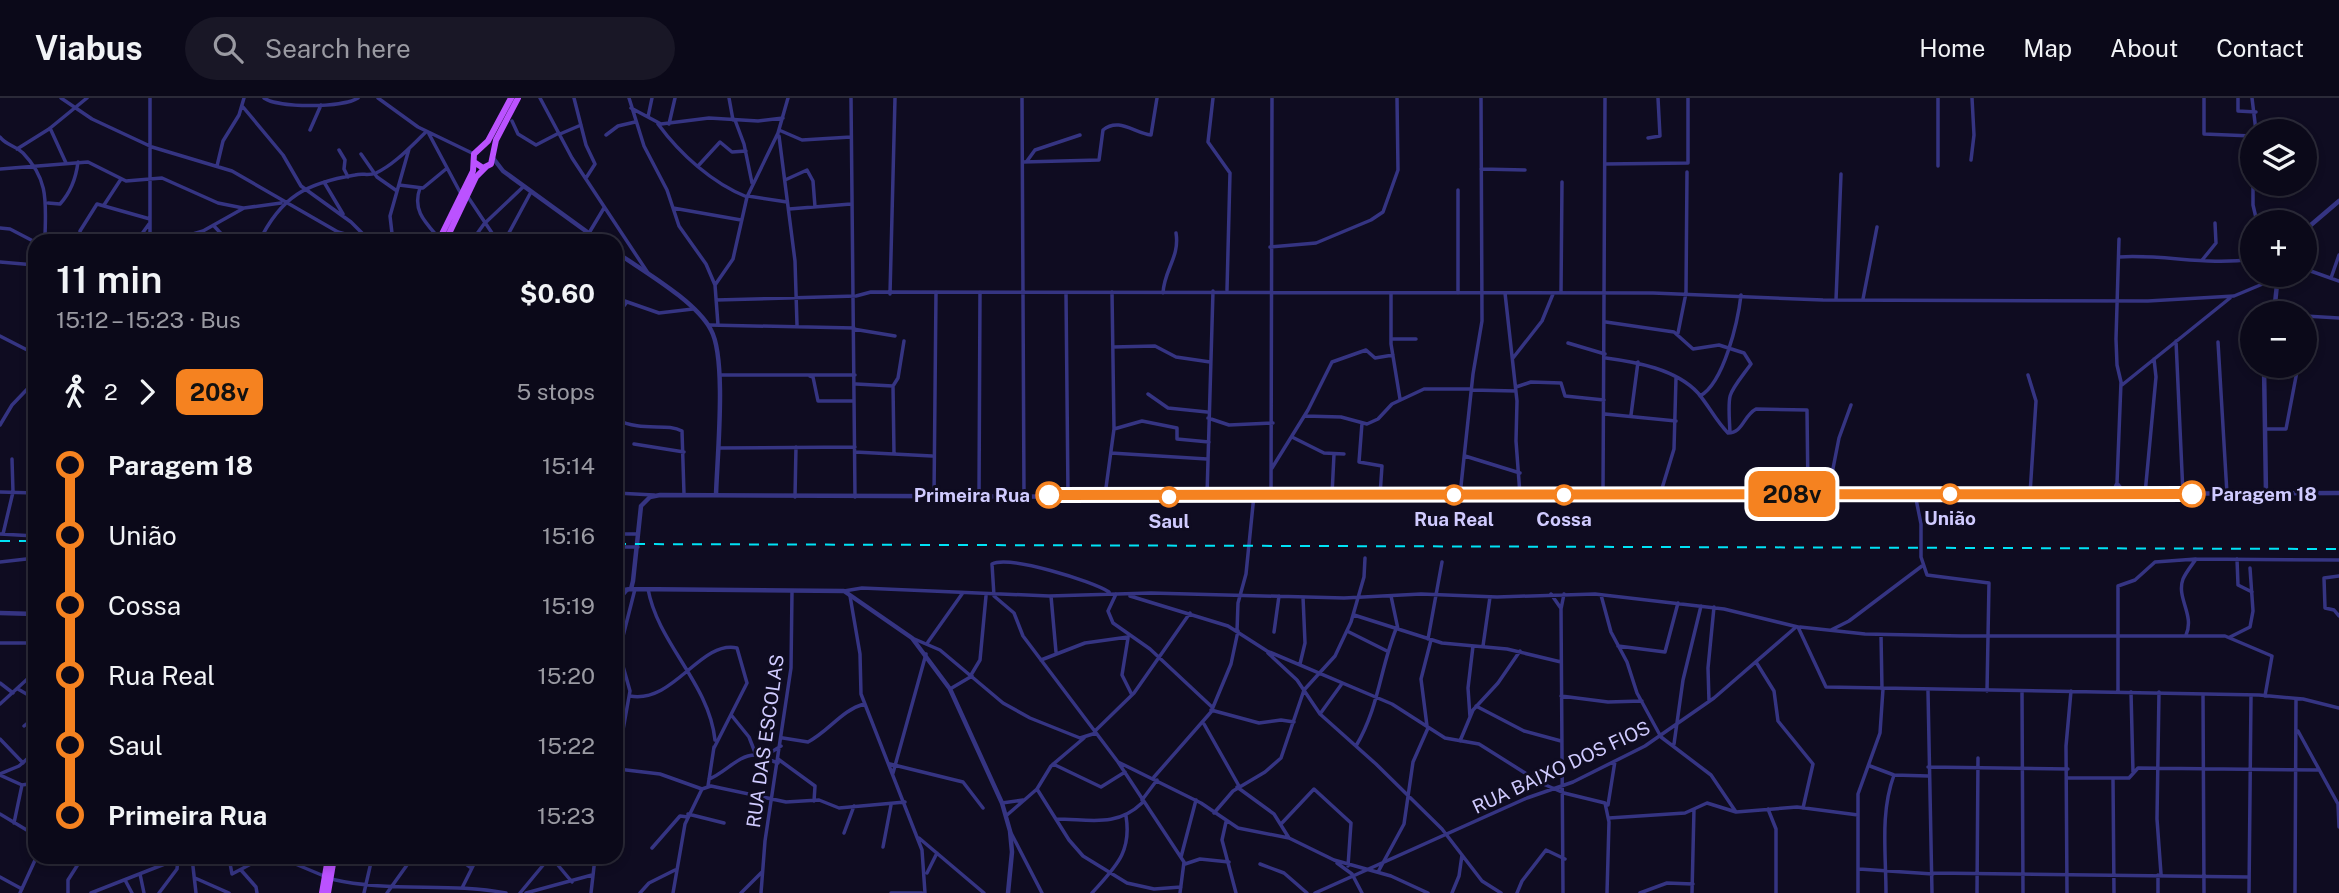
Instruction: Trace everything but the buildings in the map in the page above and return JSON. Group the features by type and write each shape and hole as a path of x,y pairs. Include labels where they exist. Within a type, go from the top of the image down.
{"main road":[{"path":"444,234 464,195 474,158 488,141 511,98"},
{"path":"464,195 487,167 493,156 496,140 518,98"},
{"path":"480,149 489,149 493,156"},
{"path":"474,158 479,167 487,167"},
{"path":"328,864 328,893"},
{"path":"322,893 332,864"}],"street":[{"path":"61,98 152,147 236,173 283,203 346,234"},
{"path":"17,149 50,128 87,98"},
{"path":"150,98 152,147 150,234"},
{"path":"217,166 225,136 243,103 251,98"},
{"path":"264,98 272,104 310,105 358,98"},
{"path":"310,98 310,105"},
{"path":"540,98 622,234"},
{"path":"574,98 586,145 595,164 586,178"},
{"path":"629,98 636,122 679,226 706,264 715,285 718,325"},
{"path":"648,117 652,98"},
{"path":"669,124 676,98"},
{"path":"715,285 733,258 748,196 779,132 788,98"},
{"path":"851,98 852,296 856,384 855,497"},
{"path":"890,294 895,98"},
{"path":"1022,98 1024,495"},
{"path":"1024,162 1100,160 1103,130 1109,125 1121,124 1151,135 1157,98"},
{"path":"1213,98 1208,142 1230,173 1227,291"},
{"path":"1271,495 1273,423 1270,247 1274,175 1272,98"},
{"path":"1270,247 1316,243 1371,220 1383,212 1398,170 1398,98"},
{"path":"1460,495 1471,389 1482,321 1481,98"},
{"path":"1603,494 1606,321 1605,98"},
{"path":"1648,138 1660,136 1658,98"},
{"path":"1605,164 1688,163 1688,98"},
{"path":"1938,98 1938,166"},
{"path":"1970,160 1974,135 1972,98"},
{"path":"2204,98 2204,134 2240,136"},
{"path":"2238,98 2238,111 2256,112"},
{"path":"2252,98 2256,119"},
{"path":"381,99 427,133 474,158"},
{"path":"730,99 753,185"},
{"path":"243,103 305,189 344,216 364,234"},
{"path":"310,130 321,105"},
{"path":"631,108 657,122 698,166 731,190 748,196 788,202"},
{"path":"657,122 669,124 709,118 758,121 783,118"},
{"path":"512,121 518,134 536,145 581,125"},
{"path":"606,135 618,126 636,122"},
{"path":"50,128 66,163"},
{"path":"779,132 802,140 851,138"},
{"path":"779,132 789,209 797,325"},
{"path":"0,169 88,162 121,179 167,179 211,200 243,208 283,203 305,189 324,182 374,174 427,133"},
{"path":"427,133 446,169 492,234"},
{"path":"1024,162 1035,150 1080,135"},
{"path":"0,137 17,149 33,166 48,203 45,234"},
{"path":"698,166 720,142 732,152 746,151"},
{"path":"391,234 389,226 409,149"},
{"path":"339,150 345,160 344,169 348,177"},
{"path":"361,154 374,174 397,191"},
{"path":"493,156 503,171 589,233 604,208"},
{"path":"48,203 60,204 64,200 73,185 78,162"},
{"path":"487,167 503,171"},
{"path":"399,185 420,188 446,169"},
{"path":"1481,169 1525,170"},
{"path":"785,180 807,170 813,181 815,207"},
{"path":"1678,333 1686,293 1687,172"},
{"path":"1836,300 1841,174"},
{"path":"104,205 121,179"},
{"path":"324,182 344,216"},
{"path":"1562,182 1562,293"},
{"path":"477,234 523,187"},
{"path":"420,188 417,207 437,234"},
{"path":"1458,190 1458,293"},
{"path":"508,234 531,192"},
{"path":"2317,220 2339,201"},
{"path":"264,234 283,203"},
{"path":"80,234 96,204 149,218"},
{"path":"789,209 851,204"},
{"path":"196,234 243,208"},
{"path":"673,208 741,220"},
{"path":"141,234 149,218"},
{"path":"2203,259 2214,248 2216,223"},
{"path":"214,226 222,234"},
{"path":"1863,299 1877,227"},
{"path":"0,228 10,229 28,238"},
{"path":"1163,293 1164,278 1177,250 1176,233"},
{"path":"623,235 652,277"},
{"path":"2112,494 2117,483 2121,387 2117,365 2119,239"},
{"path":"2331,278 2339,256"},
{"path":"623,257 693,309 714,337 718,375 716,495"},
{"path":"2119,257 2240,261"},
{"path":"0,262 28,264"},
{"path":"2317,273 2339,281"},
{"path":"716,300 852,296 871,292 1213,291 1686,293 1836,300 2117,300 2232,296 2260,287"},
{"path":"1207,495 1213,291"},
{"path":"934,496 932,456 936,292"},
{"path":"979,496 980,292"},
{"path":"1105,495 1114,429 1112,292"},
{"path":"1066,293 1068,495"},
{"path":"1391,293 1391,339 1400,399"},
{"path":"1505,293 1516,389 1520,495"},
{"path":"1512,360 1542,321 1554,293"},
{"path":"1700,396 1714,381 1728,346 1741,296"},
{"path":"2121,387 2232,296"},
{"path":"623,301 659,313 693,309"},
{"path":"623,307 627,302"},
{"path":"2317,317 2339,318"},
{"path":"1606,321 1678,333 1693,349 1710,345 1728,346 1744,353 1751,364 1728,398 1730,434"},
{"path":"708,326 797,325 854,329 895,336"},
{"path":"0,336 28,350"},
{"path":"1391,339 1416,338"},
{"path":"894,454 893,387 898,378 904,341"},
{"path":"2176,341 2183,494"},
{"path":"2218,342 2227,494"},
{"path":"1567,343 1605,356 1638,362 1676,378 1700,396 1730,434"},
{"path":"1113,347 1155,346 1172,356 1210,362"},
{"path":"1272,468 1305,416 1336,359 1366,351 1375,358 1393,355"},
{"path":"2145,494 2156,377 2154,359"},
{"path":"1631,415 1638,362"},
{"path":"718,375 855,375"},
{"path":"808,375 813,377 818,401 854,401"},
{"path":"2028,375 2036,401 2030,494"},
{"path":"1660,495 1674,449 1677,421 1676,378"},
{"path":"2264,378 2266,494"},
{"path":"2265,429 2286,429 2296,378"},
{"path":"1305,416 1341,417 1362,423 1378,419 1400,399 1424,389 1516,389 1531,382 1561,383 1565,396 1605,400"},
{"path":"856,384 893,387"},
{"path":"0,425 12,405 28,391"},
{"path":"1148,394 1168,408 1208,412"},
{"path":"1828,494 1839,438 1851,405"},
{"path":"1730,434 1741,428 1747,415 1756,409 1807,410 1808,494"},
{"path":"1605,414 1677,421"},
{"path":"1208,418 1229,425 1273,423"},
{"path":"623,421 642,428 678,428 684,434 684,494"},
{"path":"1114,429 1142,421 1177,428 1177,439 1209,442"},
{"path":"1362,423 1359,462 1382,466 1380,495"},
{"path":"1292,437 1334,454 1344,454"},
{"path":"634,444 685,452"},
{"path":"717,447 796,447 932,456"},
{"path":"795,497 796,447"},
{"path":"1111,453 1208,459"},
{"path":"1332,495 1334,454"},
{"path":"1465,456 1520,473"},
{"path":"12,459 13,492 1,534 28,536"},
{"path":"2117,483 2126,494"},
{"path":"0,492 28,493"},
{"path":"623,494 855,497 2339,493"},
{"path":"623,628 633,581 641,506 650,497 660,495"},
{"path":"1056,818 1105,821 1126,816 1142,801 1156,778 1212,709 1231,664 1238,631 1239,597 1246,574 1254,495"},
{"path":"1915,495 1921,524 1923,566 1930,577 1989,583 1987,691"},
{"path":"623,534 638,534"},
{"path":"623,547 638,547"},
{"path":"1214,813 1238,786 1265,772 1281,758 1304,690 1335,656 1354,615 1364,577 1365,558"},
{"path":"0,562 28,559"},
{"path":"2186,635 2190,615 2183,594 2183,580 2196,559"},
{"path":"2237,559 2238,585 2252,592"},
{"path":"2118,692 2120,583 2135,580 2160,560 2339,560"},
{"path":"1114,594 1092,582 998,561 992,564 994,596 1014,613 1023,636 1118,762 1181,857 1185,864 1180,893"},
{"path":"1378,872 1401,832 1409,799 1413,762 1427,727 1421,679 1442,562"},
{"path":"1829,631 1844,625 1923,566"},
{"path":"2230,637 2250,627 2250,568"},
{"path":"2339,576 2324,578 2325,608 2334,610 2339,616"},
{"path":"623,596 631,589"},
{"path":"648,589 652,607 673,649 689,670 712,723 714,748 708,786"},
{"path":"623,590 847,593 871,589 994,596 1124,594 1357,598 1601,595 1714,607 1797,627 1829,631 1989,636 2230,637 2272,656 2265,696"},
{"name":"RUA DAS ESCOLAS","path":"761,893 771,798 783,738 792,656 792,592"},
{"path":"847,593 912,638 950,689 1007,815 1010,831 1008,893"},
{"path":"847,593 860,654 859,684 864,704 918,838 925,875 923,893 891,893"},
{"path":"928,642 962,594"},
{"path":"1114,594 1108,617 1159,658 1212,709 1259,723 1281,720 1294,722"},
{"path":"1124,594 1191,613 1238,631 1267,651 1304,690 1320,714 1447,835 1482,881 1500,893"},
{"path":"1550,594 1561,609"},
{"path":"1563,893 1565,859 1561,741 1561,609 1564,594"},
{"path":"950,689 972,675 977,667 981,652 986,595"},
{"path":"1274,632 1279,595"},
{"path":"1601,595 1618,646 1661,737 1674,744 1710,775 1736,812"},
{"path":"1051,596 1056,652"},
{"path":"1356,746 1378,698 1387,651 1397,629 1391,596"},
{"path":"1300,664 1305,643 1303,597"},
{"path":"1483,646 1490,597"},
{"path":"1618,646 1665,652 1678,603"},
{"path":"1674,744 1679,724 1683,680 1701,605"},
{"path":"1709,701 1708,668 1714,607"},
{"path":"0,613 28,614"},
{"path":"1007,815 1037,789 1053,764 1084,738 1096,732 1132,695 1191,613"},
{"path":"1354,615 1429,640 1520,651 1561,662"},
{"path":"1797,627 1826,687 2251,695 2296,699 2339,708"},
{"name":"RUA BAIXO DOS FIOS","path":"1344,879 1562,785 1661,737 1709,701 1797,627"},
{"path":"1347,631 1387,651"},
{"path":"1858,893 1858,794 1870,766 1881,726 1881,634"},
{"path":"1041,660 1056,652 1098,640 1129,636"},
{"path":"1129,636 1122,675 1132,695"},
{"path":"912,638 928,642 1019,712 1084,738"},
{"path":"0,643 28,643"},
{"path":"1470,717 1468,688 1474,646"},
{"path":"629,696 641,698 657,693 726,647 738,649 747,683 714,748"},
{"path":"1267,651 1378,698 1445,738 1479,744 1552,788 1603,802 1608,807"},
{"path":"1460,741 1476,706 1498,683 1520,651"},
{"path":"893,773 897,766 912,694 926,654"},
{"path":"1756,662 1774,691 1778,721 1813,764 1803,808"},
{"path":"623,676 629,696 623,733"},
{"path":"0,704 28,678"},
{"path":"0,683 13,693"},
{"path":"1320,714 1342,684"},
{"path":"18,688 28,694"},
{"path":"1928,691 1927,776 1932,893"},
{"path":"2022,691 2022,893"},
{"path":"2067,893 2066,746 2071,691"},
{"path":"2131,692 2133,774"},
{"path":"2158,893 2160,692"},
{"path":"2203,694 2204,893"},
{"path":"2249,893 2251,695"},
{"path":"1561,696 1608,702 1643,701"},
{"path":"2295,893 2296,699"},
{"path":"783,738 808,743 830,728 850,709 864,704"},
{"path":"1476,706 1524,731 1561,741"},
{"path":"732,716 749,737 756,755"},
{"path":"24,726 28,723"},
{"path":"1203,723 1238,786 1247,796 1264,805 1289,838"},
{"path":"2297,729 2338,804 2339,827"},
{"path":"0,740 23,763"},
{"path":"765,756 781,746"},
{"path":"709,779 727,770 745,756 765,756 778,761 815,786 814,801"},
{"path":"0,775 28,758"},
{"path":"1977,893 1978,758"},
{"path":"1607,893 1608,807 1615,760"},
{"path":"1118,762 1156,778 1196,800 1226,822 1252,832 1289,838 1348,866 1378,872 1428,893"},
{"path":"890,764 963,782 984,808"},
{"path":"1053,764 1101,787 1125,772"},
{"path":"1870,766 1894,775 1927,776"},
{"path":"1928,767 2068,769"},
{"path":"2068,778 2129,778 2138,768 2159,767 2319,770"},
{"path":"623,771 660,774 702,789"},
{"path":"0,775 22,785 28,784"},
{"path":"1886,893 1886,796 1894,775"},
{"path":"2113,779 2114,893"},
{"path":"14,823 22,785"},
{"path":"673,893 688,815 702,789 708,786 786,802 814,801 839,808 905,802"},
{"path":"1037,789 1080,854 1127,883 1149,888 1181,887"},
{"path":"1281,824 1314,789 1351,824 1348,866"},
{"path":"1002,803 1023,800"},
{"path":"1181,857 1196,800"},
{"path":"1609,818 1685,813 1707,803 1736,812 1803,808 1858,815"},
{"path":"883,847 891,804"},
{"path":"844,833 854,805"},
{"path":"1768,808 1776,829 1776,893"},
{"path":"1692,893 1694,809"},
{"path":"0,814 28,831"},
{"path":"652,848 681,816 688,815 724,823"},
{"path":"1092,893 1111,873 1128,842 1126,816"},
{"path":"1226,822 1222,838 1236,893"},
{"path":"1010,831 1042,893"},
{"path":"918,838 984,893"},
{"path":"1517,893 1522,881 1546,850 1565,859"},
{"path":"925,875 937,853"},
{"path":"1452,893 1462,855"},
{"path":"1185,864 1200,859 1229,862"},
{"path":"1334,860 1352,874 1360,892"},
{"path":"0,877 21,891 33,864"},
{"path":"68,893 68,880 78,864"},
{"path":"91,893 164,864"},
{"path":"159,893 178,864"},
{"path":"193,864 196,893"},
{"path":"230,864 231,874 248,864"},
{"path":"296,864 328,877 365,887 434,887 506,893"},
{"path":"364,893 371,864"},
{"path":"387,893 408,864"},
{"path":"466,864 470,867"},
{"path":"465,890 472,864"},
{"path":"520,893 544,864"},
{"path":"556,864 572,882"},
{"path":"591,893 594,864"},
{"path":"1260,864 1284,873 1307,893"},
{"path":"640,893 651,881 676,869"},
{"path":"1859,869 1933,873 2248,877"},
{"path":"242,870 256,887 257,893"},
{"path":"741,893 762,872"},
{"path":"140,874 144,893"},
{"path":"526,893 592,875"},
{"path":"195,878 229,893"},
{"path":"1315,893 1344,879 1355,880"},
{"path":"125,880 132,893"},
{"path":"1640,893 1667,883 1693,884"},
{"path":"434,887 434,893"}],"railway":[{"path":"0,541 28,541"},
{"path":"623,544 2339,549"}],"bus line":[{"name":"208v","path":"1049,495 1169,497 2192,494"}],"place":[{"name":"União","path":"1950,494"},
{"name":"Paragem 18","path":"2192,494"},
{"name":"Primeira Rua","path":"1049,495"},
{"name":"Rua Real","path":"1454,495"},
{"name":"Cossa","path":"1564,495"},
{"name":"Saul","path":"1169,497"}]}
